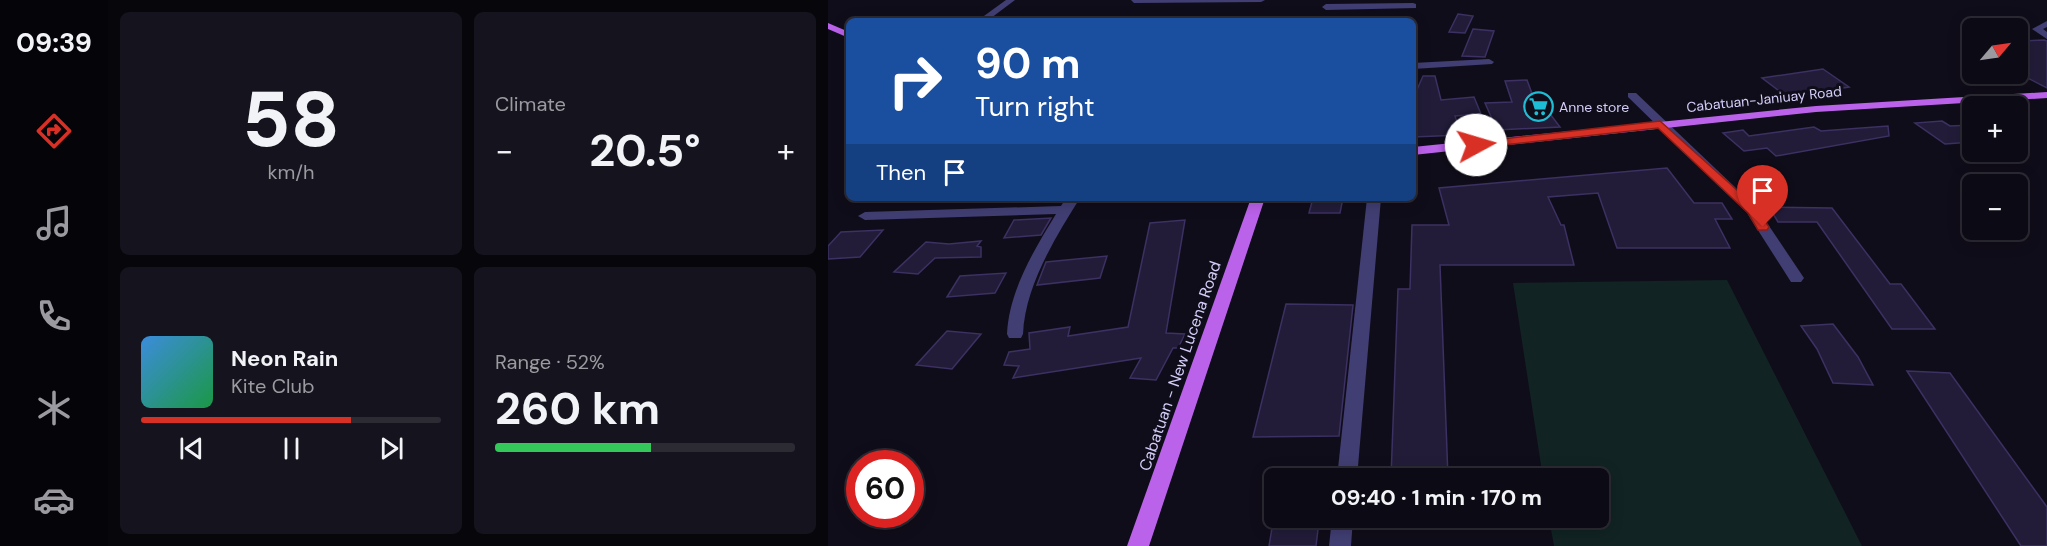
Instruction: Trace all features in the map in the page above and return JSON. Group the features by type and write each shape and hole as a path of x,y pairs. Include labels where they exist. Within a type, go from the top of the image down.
{"main road":[{"path":"828,26 846,34"},
{"name":"Cabatuan-Janiuay Road","path":"1416,151 1871,104 2047,95"},
{"name":"Cabatuan - New Lucena Road","path":"1138,546 1257,201"}],"street":[{"path":"985,18 1011,0"},
{"path":"1134,1 1261,0"},
{"path":"1326,7 1413,6"},
{"path":"2047,24 2036,29 2047,36"},
{"path":"1416,66 1489,62"},
{"path":"1632,94 1660,124 1752,211 1796,278"},
{"path":"1348,468 1374,201"},
{"path":"865,216 1069,204"},
{"path":"1014,334 1013,322 1024,290 1069,204"},
{"path":"1340,546 1342,528"}],"shaded area":[{"path":"1727,280 1862,546 1554,546 1551,528 1609,528 1609,468 1541,468 1513,283"}],"building":[{"path":"1458,14 1473,16 1465,33 1449,32"},
{"path":"1473,29 1494,31 1485,57 1462,56"},
{"path":"2028,41 2047,41 2047,88 2028,78"},
{"path":"1823,69 1849,87 1787,97 1762,78"},
{"path":"1423,76 1435,76 1441,100 1474,97 1481,114 1455,116 1461,135 1416,137 1416,92"},
{"path":"1527,80 1534,99 1538,98 1560,127 1497,130 1485,103 1512,102 1505,81"},
{"path":"1942,121 1950,126 1962,125 1962,143 1945,144 1915,123"},
{"path":"1888,126 1889,136 1776,156 1767,148 1744,151 1723,133 1743,130 1749,136 1814,127 1821,131"},
{"path":"1667,168 1694,203 1722,203 1732,219 1715,219 1730,248 1617,248 1598,193 1548,197 1561,225 1564,225 1574,265 1440,265 1448,468 1391,468 1398,289 1410,289 1412,225 1449,225 1439,188"},
{"path":"1312,201 1342,201 1340,213 1309,213"},
{"path":"1769,207 1832,208 1890,284 1901,284 1935,329 1892,329 1817,222 1778,222"},
{"path":"1051,218 1041,235 1004,238 1014,220"},
{"path":"1185,220 1166,333 1185,334 1178,348 1173,348 1156,380 1130,378 1141,358 1013,378 1019,366 1004,365 1009,352 1030,349 1029,333 1070,327 1068,336 1128,327 1150,223"},
{"path":"883,230 860,257 828,259 828,246 841,232"},
{"path":"981,241 977,246 981,247 981,257 935,258 918,274 894,272 926,242 949,244"},
{"path":"1107,256 1100,278 1037,285 1046,262"},
{"path":"1006,273 995,293 947,297 960,276"},
{"path":"1286,304 1353,305 1339,436 1253,437"},
{"path":"1833,324 1858,357 1873,385 1833,383 1817,349 1801,326"},
{"path":"947,331 981,334 952,369 916,365"},
{"path":"1907,371 1950,373 2047,507 2047,546 2021,546"},
{"path":"1272,528 1318,528 1316,546 1269,546"}],"place":[{"name":"Anne store","path":"1538,107"}],"route":[{"path":"1476,145 1660,124 1728,187 1752,211 1763,227"}]}
